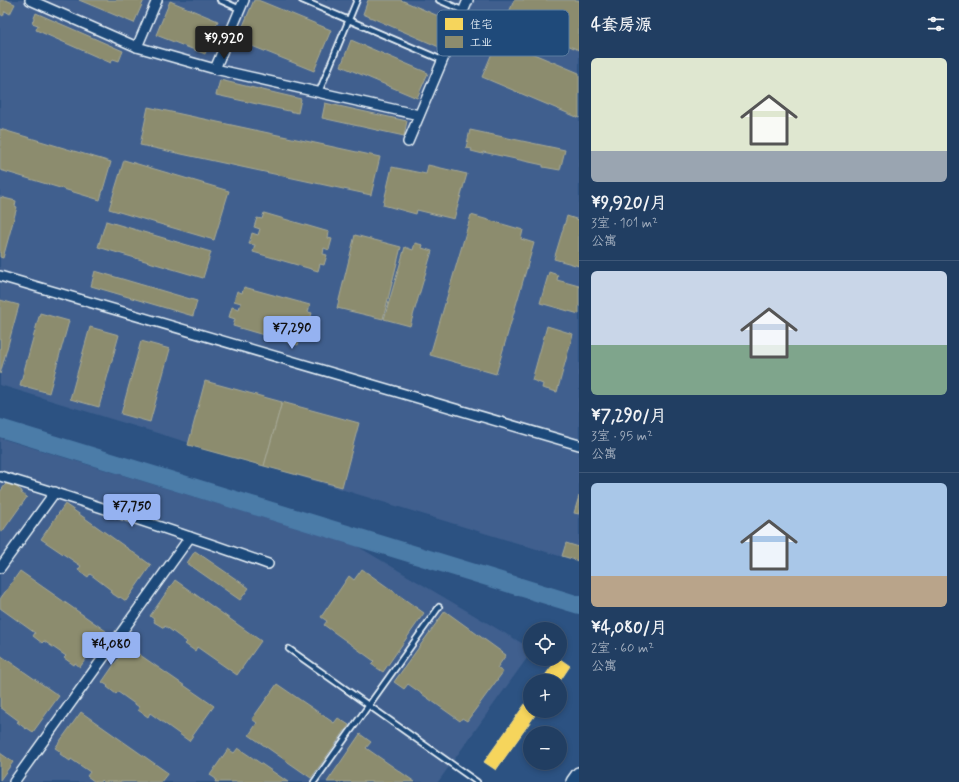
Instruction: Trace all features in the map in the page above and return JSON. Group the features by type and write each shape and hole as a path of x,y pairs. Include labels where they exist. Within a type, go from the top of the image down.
{"main road":[{"path":"574,782 579,774"}],"street":[{"path":"30,0 137,47 215,69 419,114"},
{"path":"137,47 157,0"},
{"path":"464,10 468,0"},
{"path":"215,69 242,4"},
{"path":"408,142 444,56"},
{"path":"0,276 579,445"},
{"path":"0,476 55,492 268,564"},
{"path":"0,568 55,492"},
{"path":"14,782 190,537"}],"lane":[{"path":"220,0 242,4"},
{"path":"302,0 442,60"},
{"path":"319,92 357,0"},
{"path":"439,0 462,10"},
{"path":"314,782 439,607"},
{"path":"289,649 477,782"}],"shaded area":[{"path":"0,0 579,0 579,562 0,385"},
{"path":"0,438 357,546 523,644 523,664 438,782 0,782"}],"building: 住宅":[{"path":"567,664 570,666 565,674 546,674 552,666 567,666"},
{"path":"523,707 523,718 533,718 527,726 523,726 523,732 496,770 484,762"}],"building: 工业":[{"path":"0,0 6,0 15,4 10,14 5,11 3,16 0,14"},
{"path":"79,0 144,0 134,23"},
{"path":"254,0 258,0 331,30 314,71 237,40"},
{"path":"368,0 401,0 437,15 437,46 363,14"},
{"path":"514,0 579,0 579,50 569,46 569,10 510,10"},
{"path":"170,1 218,21 205,54 156,35"},
{"path":"36,13 123,51 119,61 113,59 111,63 36,30 38,25 32,23"},
{"path":"351,40 428,73 417,98 341,66"},
{"path":"491,56 538,56 579,73 579,118 482,77"},
{"path":"220,80 301,99 298,113 216,95"},
{"path":"325,103 407,121 404,136 322,118"},
{"path":"148,107 380,157 371,195 140,145"},
{"path":"0,129 111,162 100,200 0,170"},
{"path":"470,130 565,150 560,170 483,152 483,154 471,151 472,149 466,148"},
{"path":"124,160 229,191 214,240 109,209"},
{"path":"428,165 467,174 454,219 417,210 416,214 383,205 392,167 426,174"},
{"path":"0,197 16,201 15,206 17,207 3,258 0,257"},
{"path":"264,213 329,232 328,238 332,239 329,250 324,248 323,254 327,255 324,265 320,264 318,271 253,252 255,245 249,244 252,233 258,235 260,229 254,227 257,218 262,219"},
{"path":"471,215 523,230 521,239 534,243 496,374 430,355"},
{"path":"567,216 579,220 579,266 554,259"},
{"path":"106,221 211,252 203,278 98,247"},
{"path":"355,235 401,247 383,319 337,308"},
{"path":"415,243 423,245 422,248 432,251 410,326 384,319 405,247 413,250"},
{"path":"95,271 197,301 193,316 91,286"},
{"path":"549,272 558,275 557,280 579,286 579,314 540,303"},
{"path":"244,287 310,305 308,312 312,313 309,323 305,322 303,328 308,329 305,339 300,338 298,345 233,326 235,319 229,317 232,307 239,309 241,303 234,301 237,291 242,293"},
{"path":"0,300 19,305 0,374"},
{"path":"40,313 69,321 49,393 20,385"},
{"path":"547,326 573,334 557,392 542,388 543,384 532,380"},
{"path":"90,327 119,335 99,407 70,399"},
{"path":"141,341 170,349 150,422 121,414"},
{"path":"205,381 282,402 264,466 188,445"},
{"path":"282,402 359,423 342,487 264,466"},
{"path":"8,481 22,491 21,493 27,497 2,532 0,531 0,492"},
{"path":"579,496 579,514 574,513"},
{"path":"65,504 151,565 126,601 110,592 111,590 90,574 88,577 78,570 81,566 41,539"},
{"path":"566,543 579,547 579,561 562,556"},
{"path":"195,551 249,588 240,600 187,563"},
{"path":"362,569 424,613 383,672 371,664 374,661 324,625 327,621 321,617 349,576 354,580"},
{"path":"20,571 106,631 80,667 64,658 66,656 44,641 42,643 33,636 35,633 0,608 0,599"},
{"path":"175,580 261,641 237,675 197,647 195,651 185,644 187,642 165,626 164,628 154,622 155,620 150,616"},
{"path":"445,611 506,655 497,668 503,672 467,721 462,718 460,721 408,684 404,689 394,682"},
{"path":"127,646 214,706 189,741 150,713 148,717 138,710 139,707 118,692 116,694 102,682"},
{"path":"0,655 59,696 33,732 27,728 26,729 17,722 19,721 0,707"},
{"path":"277,684 334,723 338,718 349,725 311,778 249,735 257,723 252,719"},
{"path":"81,712 168,773 161,782 103,782 101,780 100,782 95,782 87,776 90,772 71,759 70,761 60,754 61,752 55,748"},
{"path":"360,734 371,742 366,748 415,782 327,782"},
{"path":"238,748 288,782 215,782 216,779 210,775 228,749 234,753"},
{"path":"0,753 13,762 0,780"}],"waterway":[{"path":"0,428 579,605"}]}
